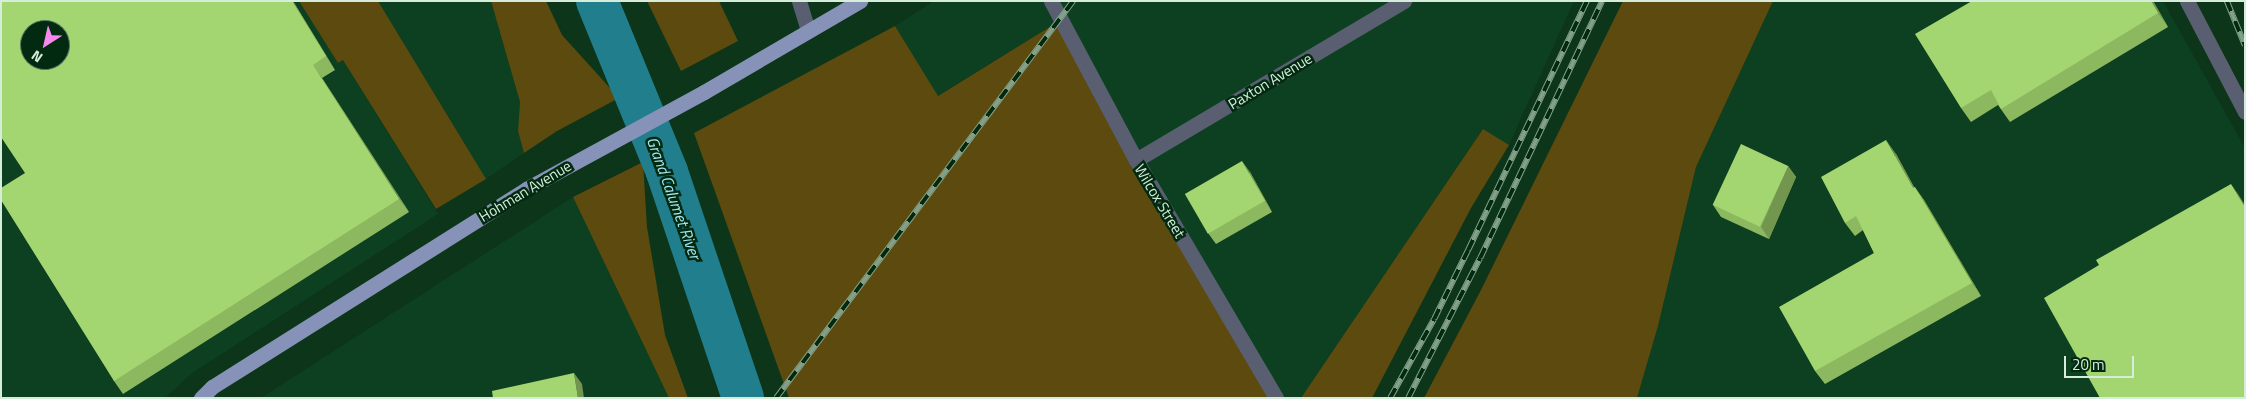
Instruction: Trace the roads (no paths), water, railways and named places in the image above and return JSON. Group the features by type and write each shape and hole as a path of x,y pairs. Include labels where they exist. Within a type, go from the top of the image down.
{"main road":[{"name":"Hohman Avenue","path":"201,398 212,387 526,189 704,92 860,1"}],"street":[{"path":"799,1 808,31"},
{"name":"Wilcox Street","path":"1051,1 1136,160 1276,398"},
{"name":"Paxton Avenue","path":"1136,160 1404,1"},
{"path":"2187,1 2245,112"}],"waterway":[{"name":"Grand Calumet River","path":"597,1 667,172 743,398"}],"railway":[{"path":"776,398 1073,1"},
{"path":"1390,398 1434,319 1587,1"},
{"path":"1408,398 1480,258 1602,1"},
{"path":"2227,1 2245,45"}]}
